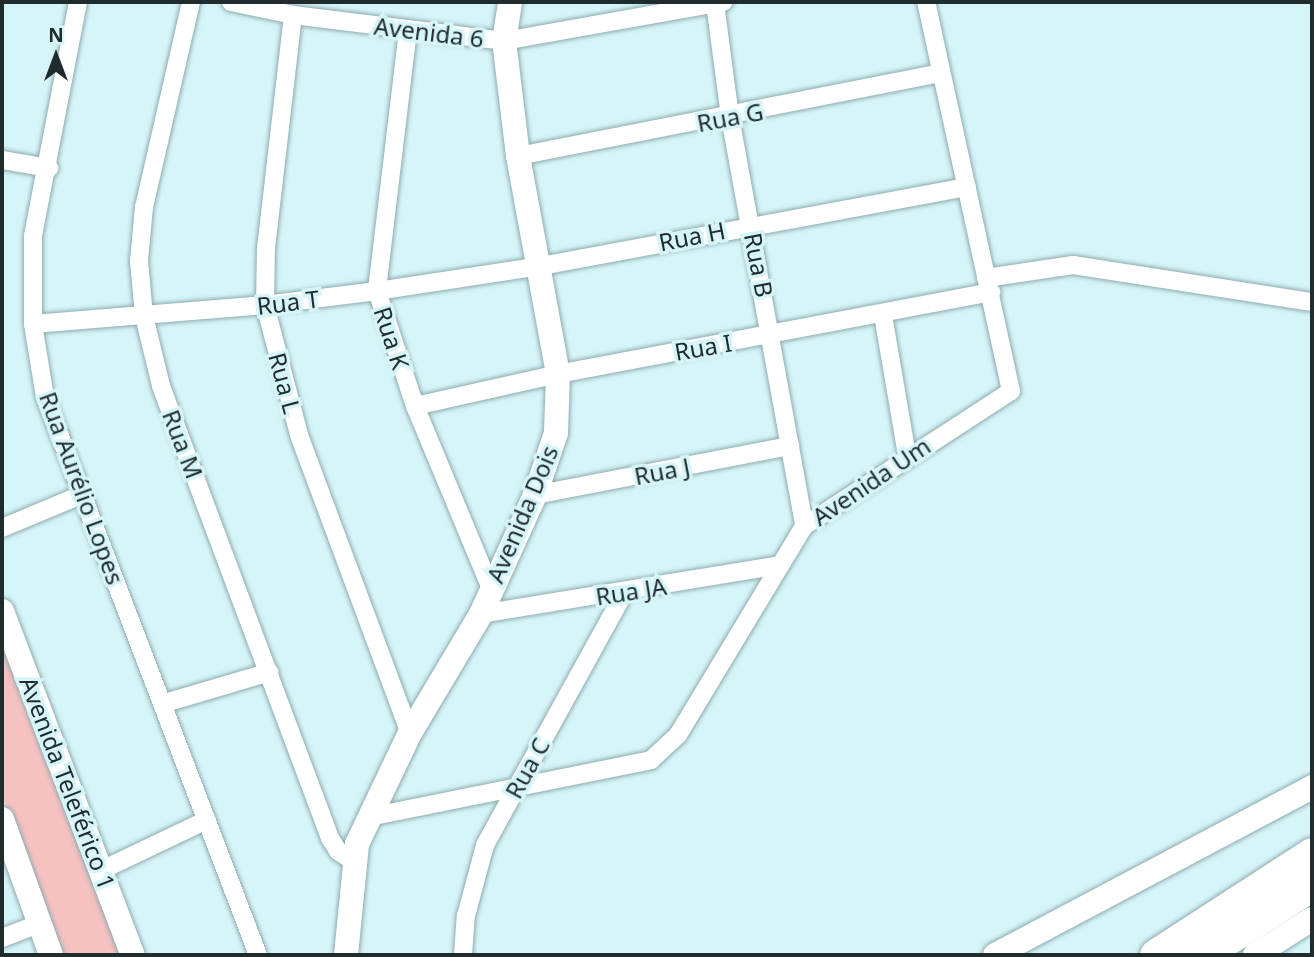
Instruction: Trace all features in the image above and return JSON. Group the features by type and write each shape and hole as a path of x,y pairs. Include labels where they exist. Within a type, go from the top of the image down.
{"highway":[{"path":"1156,955 1312,854"},
{"path":"1201,955 1312,884"}],"street":[{"name":"Rua Aurélio Lopes","path":"78,2 49,168 33,236 33,324 45,397 81,495 165,704 258,955"},
{"name":"Rua M","path":"191,2 144,207 139,261 144,316 161,386 330,838 338,852 353,861"},
{"name":"Avenida 6","path":"231,2 293,15 504,41 720,3"},
{"name":"Avenida Dois","path":"345,955 353,861 369,817 410,733 481,614 535,495 556,433 558,374 541,265 518,156 504,41 510,2"},
{"name":"Avenida Um","path":"369,817 515,791 643,762 665,749 678,735 804,526 907,455 1011,391 926,2"},
{"name":"Rua B","path":"720,3 730,117 752,224 804,526"},
{"name":"Rua L","path":"293,15 266,247 265,305 299,435 410,733"},
{"name":"Rua K","path":"408,30 377,291 415,406 491,589"},
{"name":"Rua G","path":"518,156 941,74"},
{"path":"2,160 49,168"},
{"name":"Rua H","path":"541,265 752,224 967,187"},
{"name":"Rua T","path":"33,324 265,305 377,291 541,265"},
{"name":"Rua I","path":"415,406 558,374 883,315 988,285 1073,265 1312,302"},
{"path":"883,315 907,455"},
{"name":"Rua J","path":"535,495 790,446"},
{"path":"2,528 81,495"},
{"name":"Rua JA","path":"481,614 624,593 780,565"},
{"name":"Rua C","path":"463,955 473,880 485,845 624,593"},
{"name":"Avenida Teleférico 1","path":"2,611 133,955"},
{"path":"165,704 270,672"},
{"path":"995,955 1312,787"},
{"path":"2,819 51,955"},
{"path":"102,870 206,820"},
{"path":"1255,955 1312,919"},
{"path":"2,938 39,924"}],"shaded area":[{"path":"2,625 126,955 61,955 2,796"}]}
